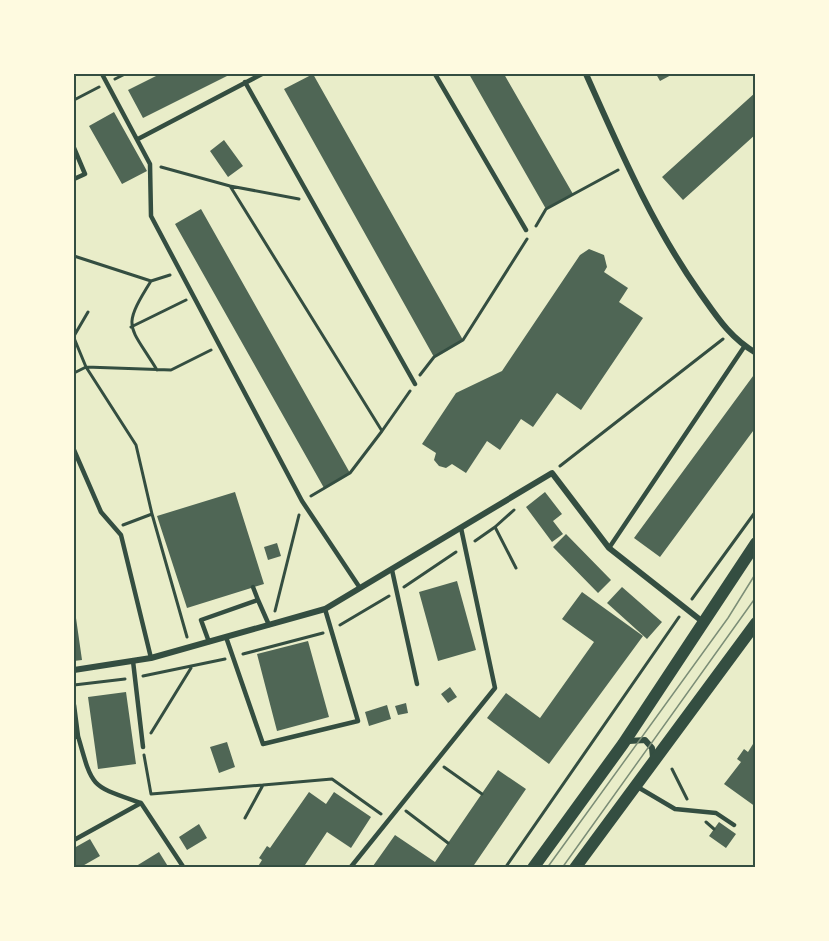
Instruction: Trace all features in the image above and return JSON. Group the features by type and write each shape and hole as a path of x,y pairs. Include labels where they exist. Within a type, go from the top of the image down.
{"main road":[{"path":"533,867 623,744 756,543"},
{"path":"575,867 756,623"}],"street":[{"path":"586,74 637,190 685,272 729,334 756,353"},
{"path":"74,670 151,658 325,609 552,473 609,548 704,623"},
{"path":"623,744 634,738 645,740 650,744 653,753 651,764"}],"lane":[{"path":"102,74 150,164 151,216 302,501 360,588"},
{"path":"138,139 262,74"},
{"path":"435,74 526,230"},
{"path":"245,82 414,384"},
{"path":"74,148 85,174 74,179"},
{"path":"609,548 744,346"},
{"path":"74,450 101,512 121,535 151,658"},
{"path":"350,867 495,688 461,528"},
{"path":"392,570 417,684"},
{"path":"253,587 271,624"},
{"path":"209,642 201,620 258,600"},
{"path":"226,637 263,744 358,721 325,609"},
{"path":"133,661 143,747"},
{"path":"74,705 76,737 88,774 100,789 141,803 184,867"},
{"path":"635,785 675,809 716,813 734,825"},
{"path":"74,840 141,803"}],"path":[{"path":"150,164 230,186 311,201"},
{"path":"536,226 546,209 627,165"},
{"path":"230,186 382,431"},
{"path":"271,624 302,501 350,474 434,357 463,340 529,236"},
{"path":"74,256 151,281 181,272"},
{"path":"151,281 132,312 131,327 157,370"},
{"path":"131,327 194,296"},
{"path":"88,312 74,337 86,367 136,445 152,514 190,647"},
{"path":"552,473 729,334"},
{"path":"74,373 86,367 171,370 220,345"},
{"path":"505,867 756,511"},
{"path":"115,528 152,514"},
{"path":"495,527 516,568"},
{"path":"191,668 143,747 151,794 332,779 388,819"},
{"path":"435,761 482,794"},
{"path":"245,818 263,784"},
{"path":"399,806 448,843"}],"building":[{"path":"160,74 231,74 143,118 128,90"},
{"path":"313,74 463,340 434,357 284,89"},
{"path":"469,74 504,74 573,194 546,209"},
{"path":"656,74 673,74 660,81"},
{"path":"756,92 756,134 683,200 662,177"},
{"path":"114,112 147,171 122,184 89,126"},
{"path":"224,140 243,166 228,177 210,151"},
{"path":"201,209 350,473 324,488 175,224"},
{"path":"589,249 604,255 607,267 604,272 628,288 619,302 643,318 581,410 557,393 533,427 521,419 500,450 487,441 466,473 452,464 446,468 439,466 434,460 436,453 422,444 456,393 502,371 580,255"},
{"path":"756,372 756,427 660,557 634,538"},
{"path":"235,492 264,584 187,608 157,516"},
{"path":"545,492 562,514 553,521 563,534 552,542 526,507"},
{"path":"566,534 611,580 598,593 553,547"},
{"path":"277,543 281,556 268,560 264,547"},
{"path":"457,581 476,650 438,661 419,592"},
{"path":"622,587 662,622 647,639 607,603"},
{"path":"582,592 643,636 549,764 487,718 506,693 540,718 594,642 562,619"},
{"path":"74,604 82,660 74,661"},
{"path":"308,641 329,717 277,731 257,654"},
{"path":"450,687 457,697 448,703 441,694"},
{"path":"126,692 136,764 98,769 88,697"},
{"path":"406,703 408,713 398,715 395,706"},
{"path":"387,705 391,719 369,726 365,712"},
{"path":"227,742 235,767 219,773 210,747"},
{"path":"753,744 756,746 756,807 724,784 741,762 737,759 744,749 748,752"},
{"path":"498,770 526,789 472,868 373,866 395,835 435,862"},
{"path":"309,792 326,804 334,792 371,817 351,848 327,832 303,868 257,868 262,860 259,858 267,846 270,848"},
{"path":"719,822 736,834 726,848 709,836"},
{"path":"199,824 207,838 187,850 179,837"},
{"path":"90,839 100,856 79,868 74,868 74,848"},
{"path":"159,852 169,868 133,868"}],"tram line":[{"path":"547,868 728,618 756,573"},
{"path":"562,868 756,597"}]}
